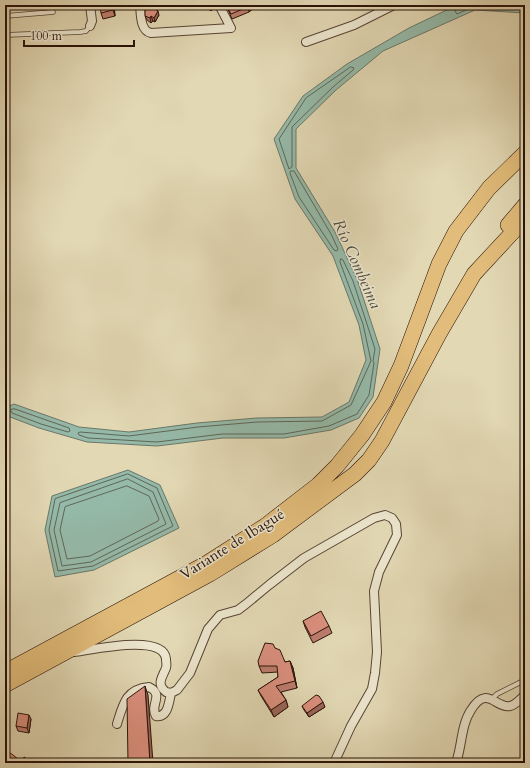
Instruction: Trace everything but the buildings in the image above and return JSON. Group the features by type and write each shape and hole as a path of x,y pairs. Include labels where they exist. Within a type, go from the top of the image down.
{"highway":[{"name":"Variante de Ibagué","path":"5,672 226,551 265,526 318,485 337,466 362,435 384,402 401,366 426,301 438,264 456,231 489,188 525,153"},
{"path":"426,301 437,291 447,262 462,234 481,207 518,169 525,165"},
{"path":"474,274 478,262 525,205"},
{"name":"Variante de Ibagué","path":"5,685 210,574 273,535 355,474 365,464 382,441 439,334 474,274 525,219"}],"street":[{"path":"90,5 92,21 90,26"},
{"path":"140,5 144,28 148,33 231,28 219,5"},
{"path":"306,42 354,25 394,5"},
{"path":"61,654 104,647 139,644 155,646 166,655 166,666 160,680 161,686 166,692 171,693 177,690 190,673 208,629 216,618 220,615 238,610 314,552 374,518 385,515 392,518 396,524 397,535 379,572 374,591 377,652 372,689 351,726 334,763"},
{"path":"117,724 126,699 135,690 149,687 154,690 157,694 154,713 156,716 160,717 166,712 171,693"},
{"path":"456,763 466,722 471,710 477,702 485,698 492,698 501,704 510,706 525,695"}],"lane":[{"path":"5,16 53,12"},
{"path":"5,35 80,32 86,30 90,26"},
{"path":"492,698 525,680"}],"water":[{"path":"525,5 525,13 475,10 383,51 336,90 296,129 296,168 335,232 357,279 380,349 373,397 359,418 331,430 284,438 223,438 157,446 87,442 39,428 5,415 5,408 14,404 79,427 129,432 197,423 257,418 322,417 349,402 366,360 359,325 333,256 295,199 274,139 303,96 347,64 409,28 455,6"},
{"path":"128,470 160,485 179,528 94,570 55,577 45,530 52,496"}],"water label":[{"name":"Río Combeima","path":"357,264"}]}
